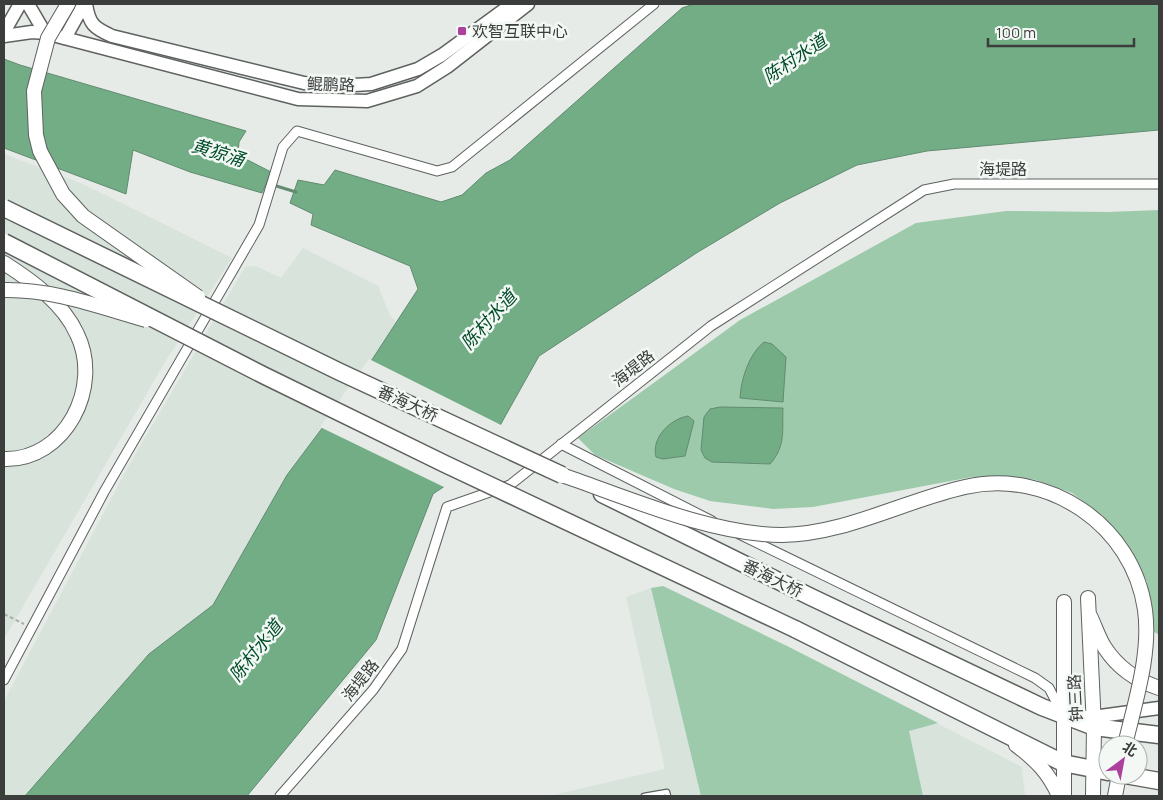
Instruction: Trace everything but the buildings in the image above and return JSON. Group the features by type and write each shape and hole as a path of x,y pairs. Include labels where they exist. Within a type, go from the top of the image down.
{"highway":[{"name":"番海大桥","path":"4,208 234,321 562,475 1042,707 1064,716 1159,735"},
{"path":"4,242 164,326 445,464 795,629 1063,763 1098,770"}],"main road":[{"path":"68,4 48,38 34,91 36,135 40,151 53,178 63,194 83,216 234,321"},
{"path":"4,263 25,277 54,302 67,317 78,335 84,356 87,378 81,402 71,422 54,441 35,454 4,459"},
{"path":"4,290 25,289 62,296 164,326"},
{"path":"562,475 678,515 715,525 781,535 812,533 846,525 966,486 987,483 1011,483 1040,488 1063,498 1086,512 1124,552 1138,583 1145,610 1146,637 1128,735"},
{"name":"钟三路","path":"1064,602 1064,796"},
{"name":"钟三路","path":"1098,750 1094,722 1088,603 1105,648 1122,667 1137,678 1159,688"},
{"path":"984,724 1030,755 1046,772 1059,796"},
{"name":"钟三路","path":"1093,796 1098,780"}],"street":[{"path":"4,32 20,4"},
{"path":"28,4 45,33"},
{"path":"65,38 85,4"},
{"name":"鲲鹏路","path":"85,4 88,18 98,30 112,36 296,81 337,86 371,84 418,69 442,56 512,4"},
{"name":"鲲鹏路","path":"4,36 32,32 45,33 292,97 367,101 417,86 447,67 528,4"},
{"path":"4,680 104,492 182,361 261,219 282,150 297,130 437,171 452,167 654,4"},
{"name":"海堤路","path":"280,796 373,690 402,649 447,507 510,484 710,326 924,190 954,184 1159,184"},
{"path":"561,444 769,549 1036,678 1049,688 1064,716"},
{"path":"1094,722 1159,708"}],"lane":[{"path":"292,97 296,81"},
{"path":"644,796 667,792 668,796"}],"path":[{"path":"4,614 32,628"}],"shaded area":[{"path":"4,154 83,184 232,258 165,362 4,639"},
{"path":"1159,210 1159,635 1150,629 1147,582 1127,543 1103,516 1072,493 1036,480 1008,476 972,477 813,507 773,509 710,501 674,489 595,455 578,438 740,320 916,223 1006,211 1108,212"},
{"path":"303,248 378,286 390,315 396,322 362,375 287,475 213,605 149,654 25,796 4,796 4,701 129,465 245,267 256,266 281,278"},
{"path":"663,586 787,646 1022,767 1025,796 549,796 665,769 626,597 651,588"},
{"path":"663,586 787,646 938,723 909,731 923,796 701,796 651,588"}],"water":[{"name":"陈村水道","path":"694,4 1159,4 1159,130 927,151 857,165 780,203 698,252 539,356 479,463 433,494 376,640 247,796 25,796 149,654 213,605 287,475 362,375 418,289 410,266 311,225 313,214 290,203 298,180 324,185 335,170 441,202 462,195 486,173 510,160 682,8"},
{"path":"4,59 246,131 239,142 238,155 271,172 262,193 190,172 133,150 126,194 4,148"},
{"path":"764,342 772,344 786,357 783,402 740,398 742,383 750,360"},
{"path":"720,407 783,408 781,444 779,451 770,464 712,462 705,458 701,450 704,417 710,409"},
{"path":"688,416 694,421 685,456 663,459 656,457 656,443 663,430 675,421"}],"pier":[{"path":"369,359 503,426 481,464 446,488 320,427"}],"waterway":[{"name":"黄猄涌","path":"273,185 296,192"}],"place":[{"name":"欢智互联中心","path":"462,31"}]}
